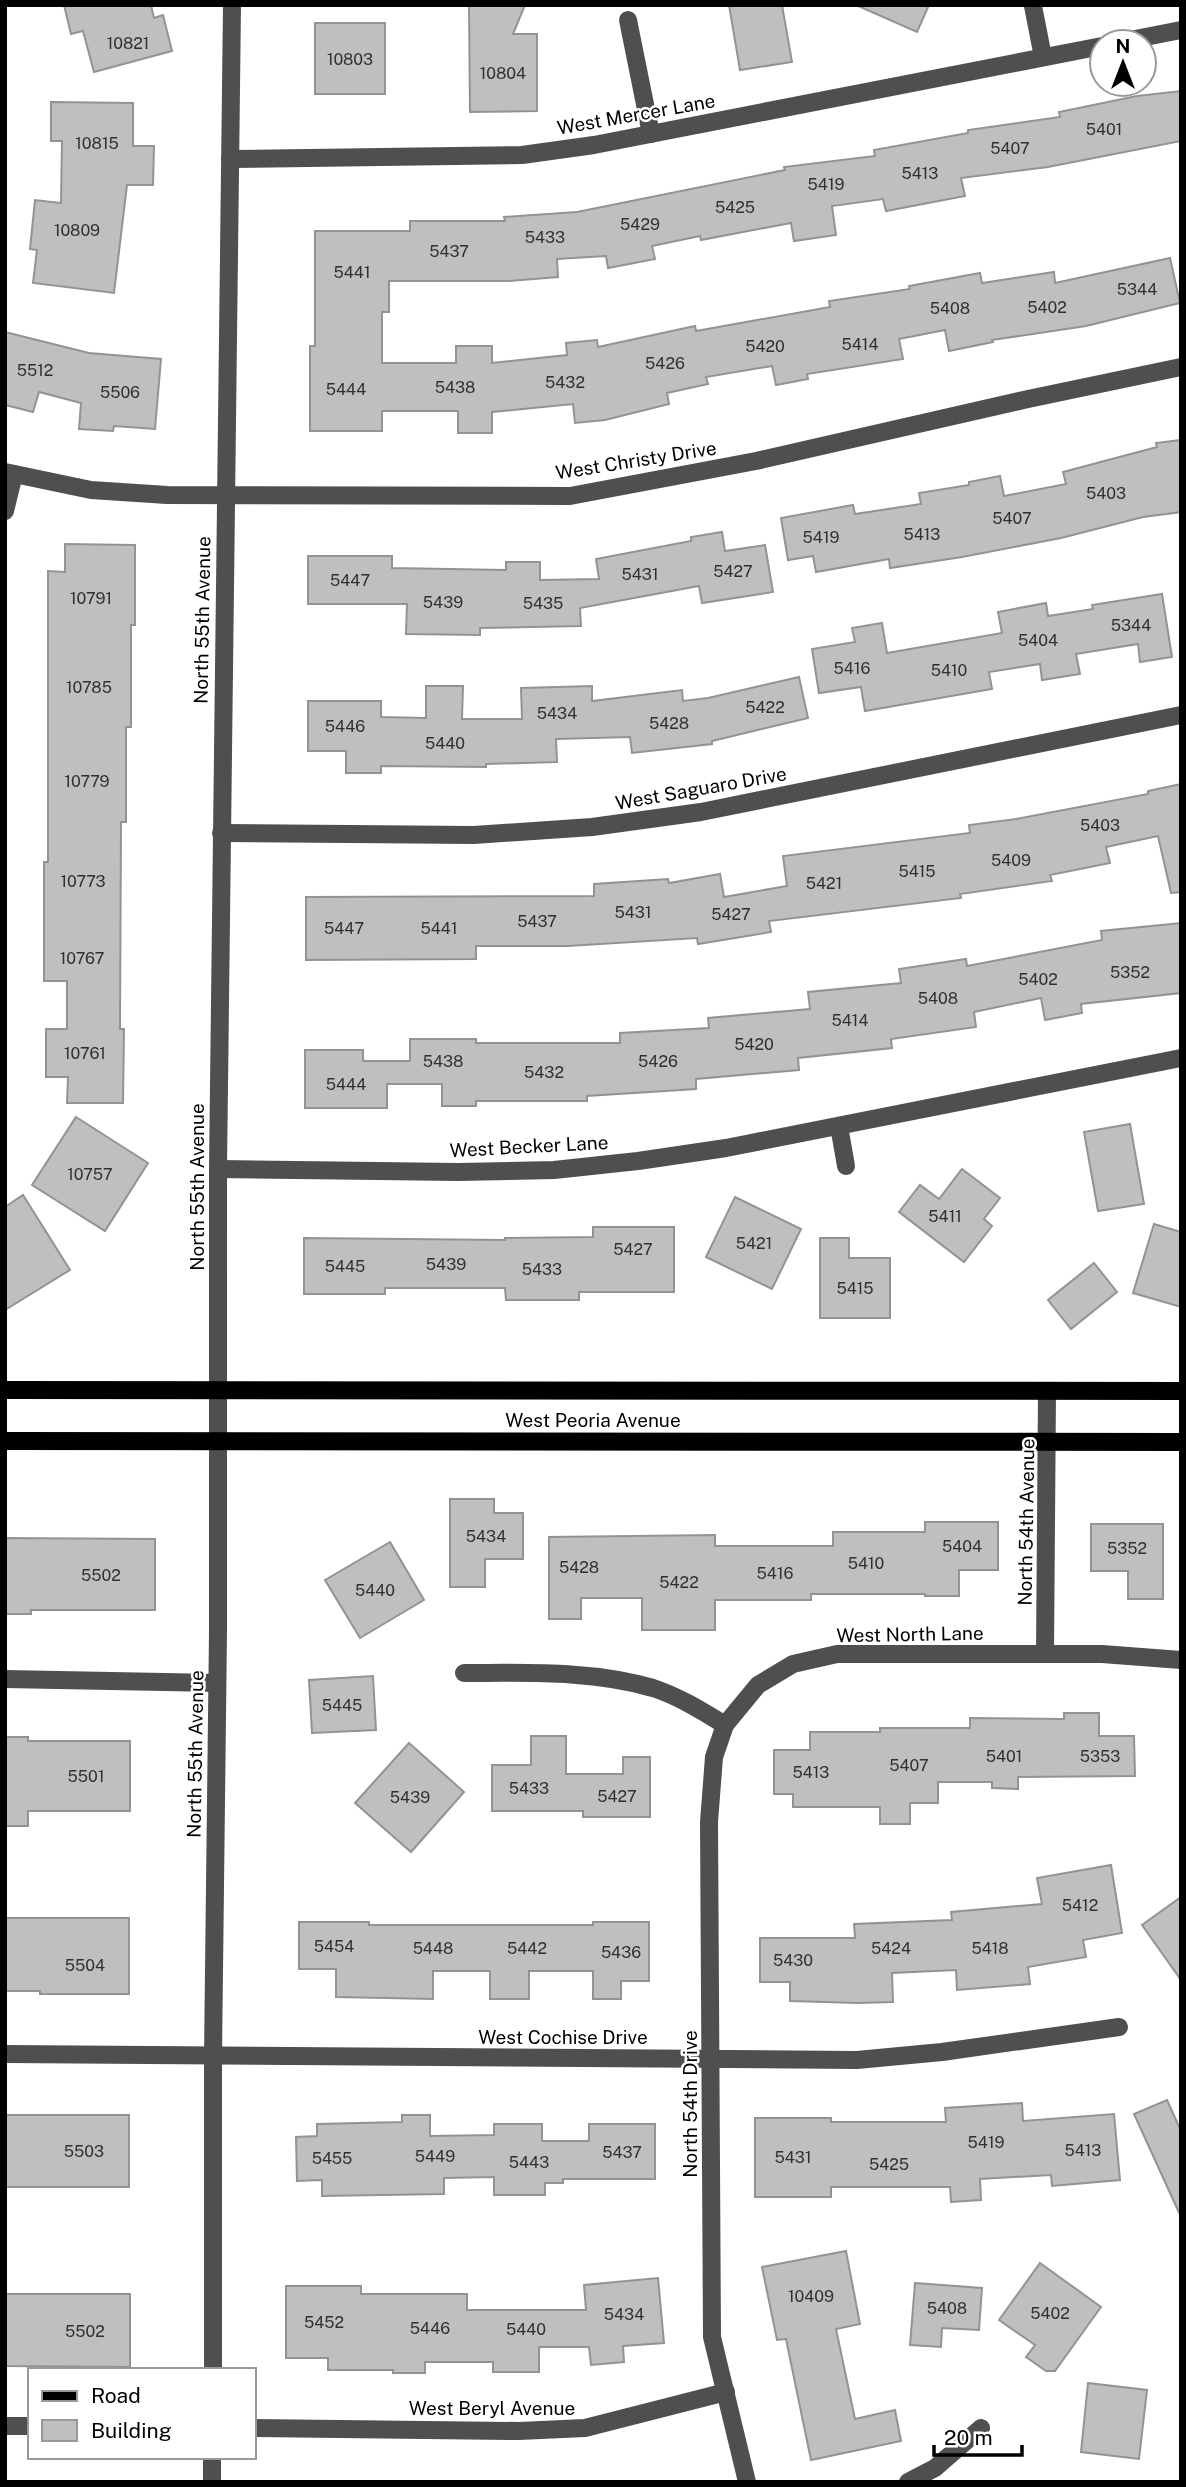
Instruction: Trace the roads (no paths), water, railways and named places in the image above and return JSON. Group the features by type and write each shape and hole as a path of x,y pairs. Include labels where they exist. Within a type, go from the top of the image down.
{"main road":[{"name":"West Peoria Avenue","path":"5,1390 1181,1391"},
{"name":"West Peoria Avenue","path":"5,1441 1181,1443"}],"street":[{"name":"North 55th Avenue","path":"212,2368 216,1390 232,5"},
{"path":"1033,6 1043,57"},
{"path":"628,20 652,134"},
{"path":"1158,35 1181,30"},
{"name":"West Mercer Lane","path":"230,159 522,155 594,145 1088,49"},
{"name":"West Christy Drive","path":"10,473 91,490 167,495 570,496 756,461 1028,399 1181,368"},
{"path":"5,511 10,473"},
{"name":"West Saguaro Drive","path":"221,834 474,835 592,827 701,812 1181,715"},
{"name":"West Becker Lane","path":"218,1169 458,1172 554,1170 726,1148 1181,1058"},
{"path":"839,1126 846,1167"},
{"name":"North 54th Avenue","path":"1045,1654 1047,1391"},
{"name":"West North Lane","path":"725,1725 758,1685 793,1664 837,1654 1102,1654 1181,1660"},
{"path":"464,1673 536,1673 593,1677 653,1688 691,1705 725,1725"},
{"path":"5,1679 216,1683"},
{"name":"North 54th Drive","path":"725,1725 714,1757 709,1822 712,2337 747,2482"},
{"name":"West Cochise Drive","path":"5,2054 857,2060 942,2052 1119,2027"},
{"name":"West Beryl Avenue","path":"256,2428 519,2431 585,2428 726,2392"},
{"path":"5,2426 28,2426"},
{"path":"908,2482 935,2468 981,2428"},
{"path":"212,2459 212,2482"}]}
